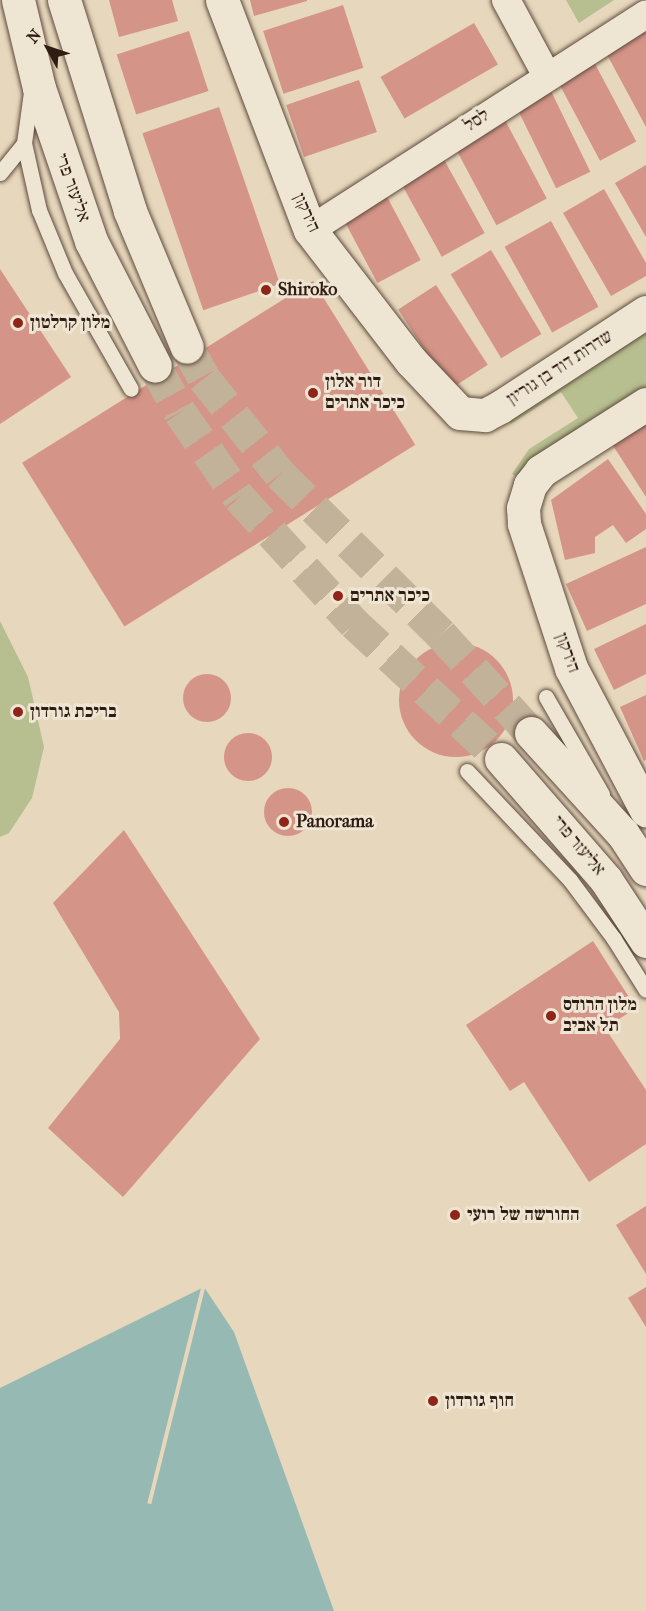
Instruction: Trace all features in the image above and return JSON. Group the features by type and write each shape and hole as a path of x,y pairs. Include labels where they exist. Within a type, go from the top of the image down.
{"street":[{"name":"אליעזר פרי","path":"18,0 58,148 91,241 155,366"},
{"path":"64,0 130,211 187,347"},
{"name":"הירקון","path":"222,0 310,230 411,361 450,405 470,417"},
{"path":"506,0 547,76"},
{"name":"לסל","path":"310,230 646,14"},
{"name":"שדרות דוד בן גוריון","path":"470,417 500,407 646,312"},
{"name":"הירקון","path":"646,404 542,471 530,485 523,508 524,524 571,668 646,810"},
{"path":"531,733 623,834 646,868"},
{"name":"אליעזר פרי","path":"501,759 606,880 646,941"}],"lane":[{"path":"33,60 24,143 39,210 65,273 131,389"},
{"path":"0,173 24,143"},
{"path":"546,697 623,834"},
{"path":"467,771 570,880 614,939 646,990"}],"green space":[{"path":"566,0 614,0 579,23"},
{"path":"646,311 646,403 530,485 512,474 529,449 578,418 561,392 511,424 500,407"},
{"name":"בריכת גורדון","path":"0,621 28,677 44,747 32,798 9,833 0,837"}],"water":[{"path":"204,1287 234,1332 334,1611 0,1611 0,1388"}],"pier":[{"path":"202,1284 206,1285 151,1504 147,1503"}],"building":[{"path":"109,0 172,0 178,21 119,37"},
{"path":"250,0 307,0 307,1 254,16"},
{"path":"343,5 363,68 284,94 263,31"},
{"path":"474,23 498,65 404,119 380,77"},
{"path":"646,26 646,127 604,49"},
{"path":"189,31 208,91 136,114 117,54"},
{"path":"594,62 636,141 600,161 558,81"},
{"path":"359,80 377,132 304,157 286,105"},
{"path":"550,89 590,172 556,188 516,106"},
{"path":"219,107 280,284 203,310 142,133"},
{"path":"505,120 547,199 496,225 455,147"},
{"path":"442,156 485,233 442,257 399,180"},
{"path":"646,165 646,237 615,183"},
{"path":"604,189 646,263 646,276 611,296 563,213"},
{"path":"385,193 421,260 377,283 342,216"},
{"path":"551,221 599,307 552,332 505,247"},
{"path":"491,250 541,334 501,358 451,274"},
{"name":"מלון קרלטון","path":"0,269 71,377 0,424"},
{"path":"313,281 415,445 124,626 22,463"},
{"path":"436,285 488,365 450,389 398,310"},
{"path":"646,422 646,497 612,444"},
{"path":"608,459 646,514 646,529 626,543 613,525 595,537 595,553 565,560 551,500"},
{"path":"646,547 646,604 587,631 566,584"},
{"path":"646,624 646,674 614,690 594,649"},
{"path":"456,643 478,647 497,659 509,678 513,700 509,722 497,741 478,753 456,757 434,753 415,741 403,722 399,700 403,678 415,659 434,647"},
{"path":"202,674 212,674 224,681 231,693 231,703 224,715 212,722 202,722 187,711 183,703 183,693 194,678"},
{"path":"646,695 646,760 644,761 620,707"},
{"path":"243,733 253,733 265,740 272,752 272,762 265,774 253,781 243,781 228,770 224,762 224,752 235,737"},
{"path":"283,788 293,788 305,795 312,807 312,817 305,829 293,836 283,836 268,825 264,817 264,807 275,792"},
{"path":"124,830 260,1039 123,1197 48,1128 120,1039 119,1012 53,903"},
{"path":"593,941 636,1008 605,1028 646,1090 646,1144 589,1182 524,1082 510,1091 466,1025"},
{"path":"646,1206 646,1274 616,1225"},
{"path":"646,1287 646,1327 628,1298"}],"tunnel":[{"path":"187,347 204,378 280,474 441,634 531,733"},
{"path":"155,366 180,412 239,497 354,623 501,759"}],"place":[{"name":"Shiroko","path":"266,290"},
{"name":"מלון קרלטון","path":"18,323"},
{"name":"דור אלון כיכר אתרים","path":"313,393"},
{"name":"כיכר אתרים","path":"338,596"},
{"name":"בריכת גורדון","path":"18,712"},
{"name":"Panorama","path":"284,822"},
{"name":"מלון הרודס תל אביב","path":"551,1016"},
{"name":"החורשה של רועי","path":"455,1215"},
{"name":"חוף גורדון","path":"433,1401"}]}
